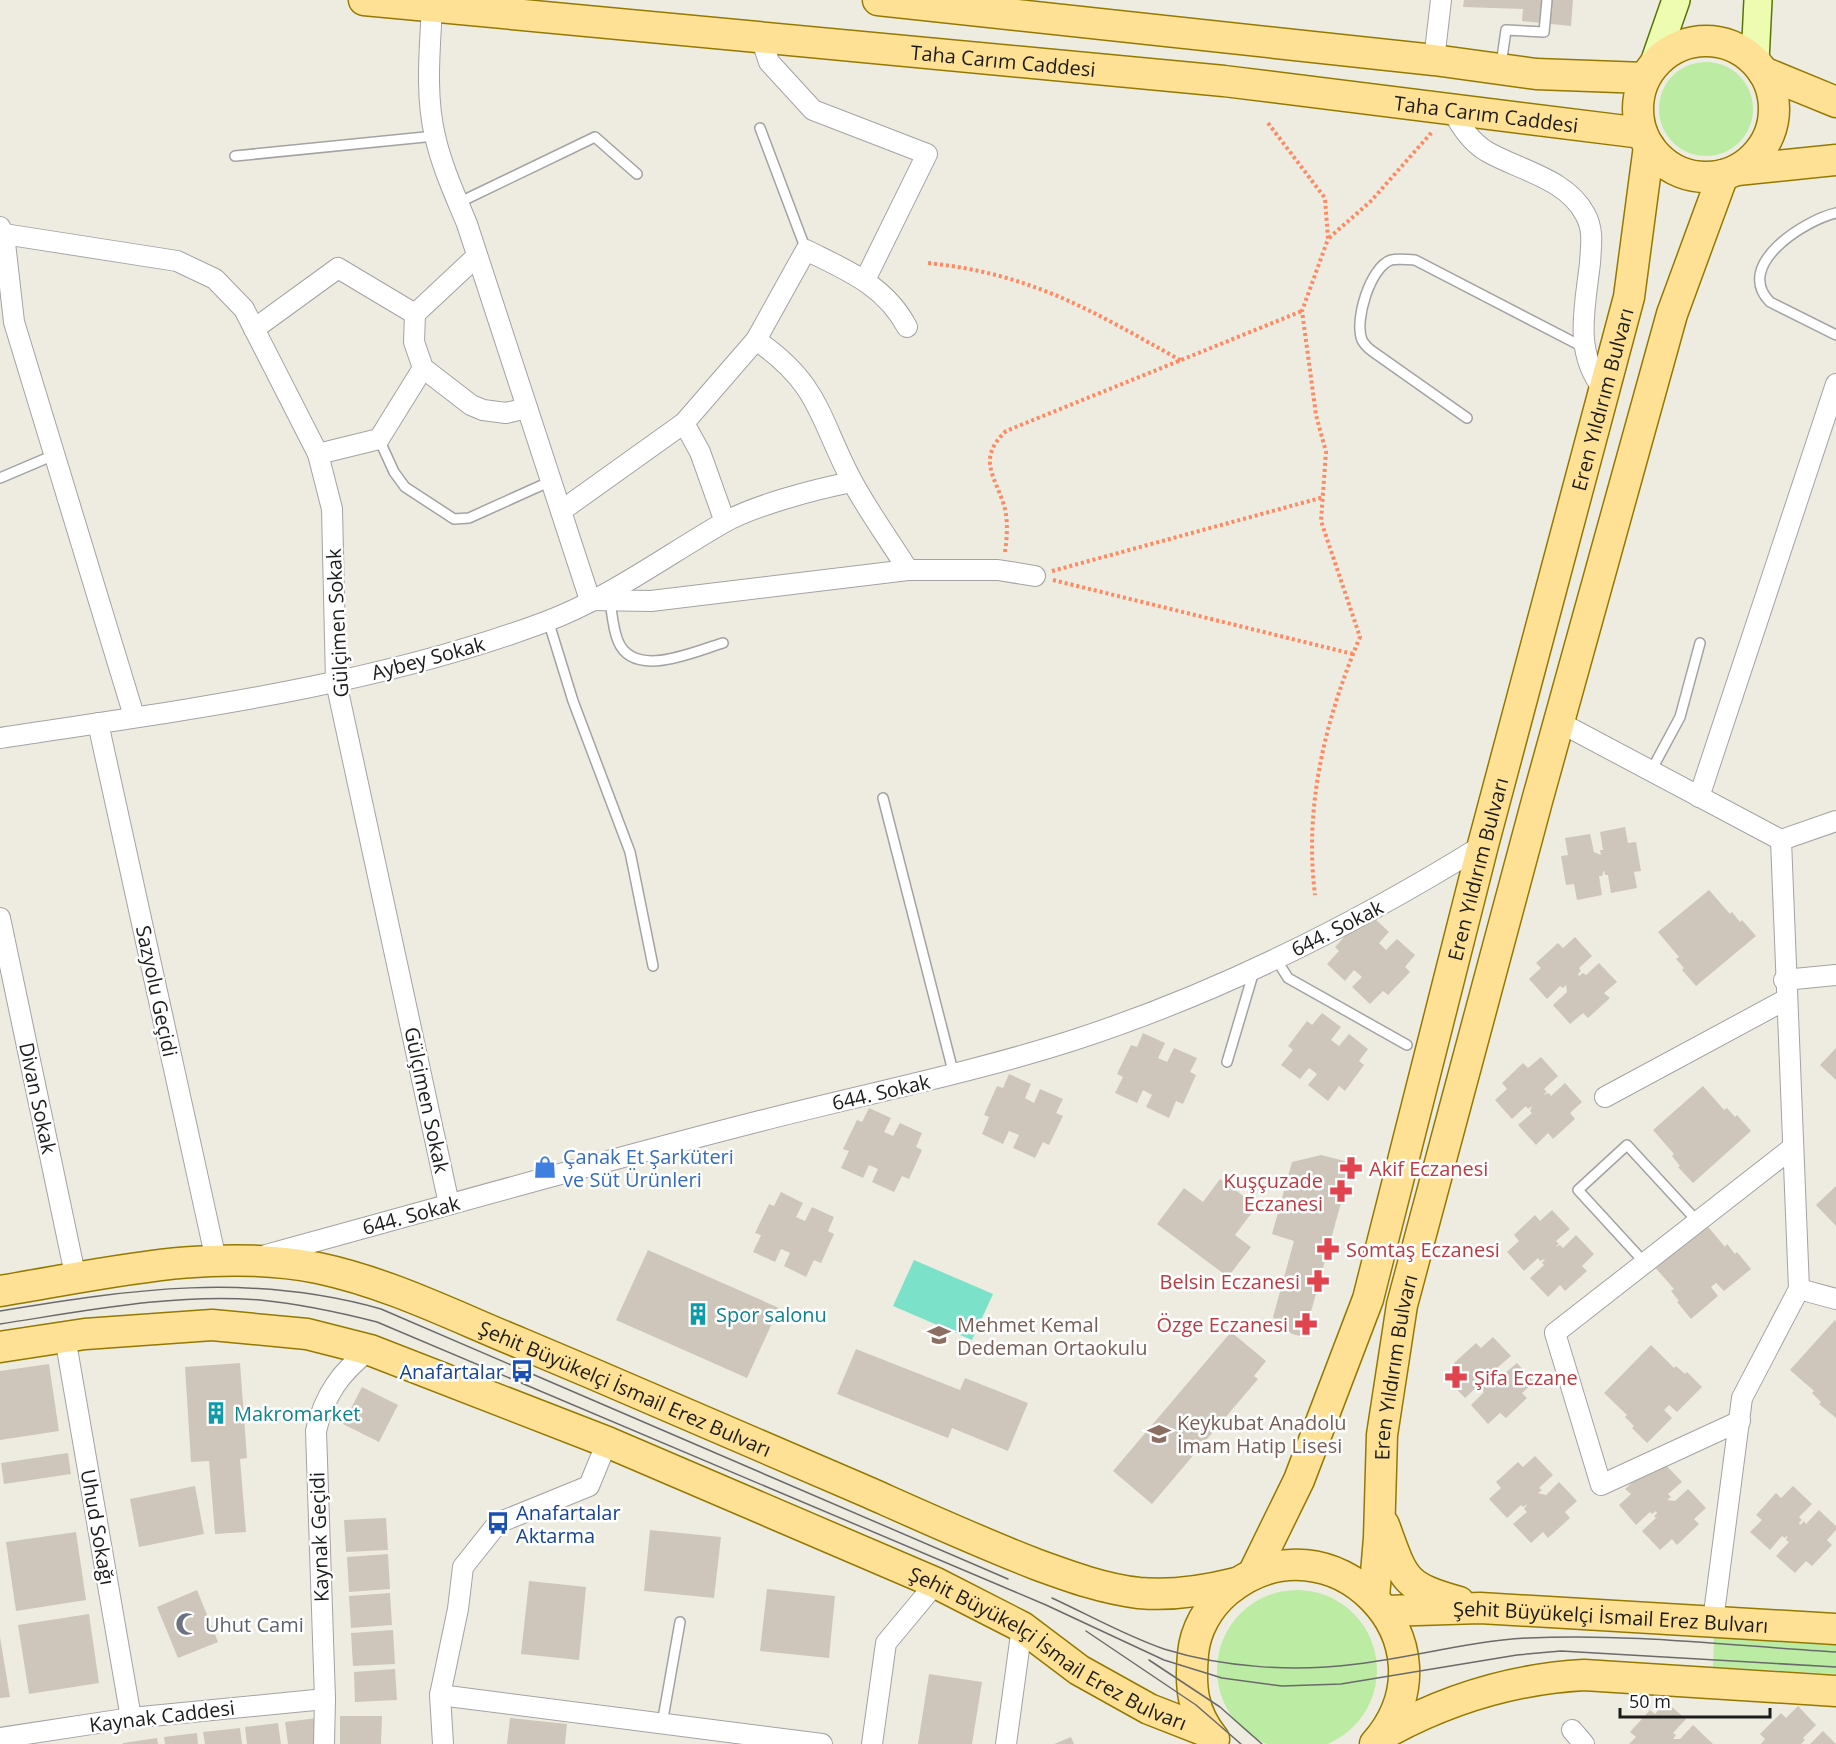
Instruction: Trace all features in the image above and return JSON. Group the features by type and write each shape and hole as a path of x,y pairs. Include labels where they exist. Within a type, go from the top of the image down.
{"main road":[{"name":"Taha Carım Caddesi","path":"364,0 1224,81 1452,109 1645,139"},
{"path":"878,0 984,5 1536,74 1649,72"},
{"path":"1836,102 1759,67 1731,46 1703,41 1676,48 1649,72 1638,105 1645,139 1668,166 1681,172 1709,177 1730,172 1836,160"},
{"path":"1730,172 1759,152 1772,127 1773,99 1759,67"},
{"name":"Eren Yıldırım Bulvarı","path":"1245,1579 1307,1461 1368,1299 1482,844 1629,297 1645,139"},
{"name":"Eren Yıldırım Bulvarı","path":"1380,1604 1379,1512 1382,1436 1402,1305 1672,314 1730,172"},
{"name":"Şehit Büyükelçi İsmail Erez Bulvarı","path":"0,1291 155,1265 216,1260 249,1260 315,1268 396,1292 624,1386 1007,1552 1115,1590 1164,1594 1189,1593 1289,1565 1308,1565 1343,1575 1380,1604 1836,1629"},
{"name":"Şehit Büyükelçi İsmail Erez Bulvarı","path":"0,1347 65,1337 168,1326 244,1325 308,1334 370,1350 607,1442 936,1583 1022,1627 1080,1670 1149,1709 1213,1738"},
{"path":"1379,1512 1400,1569 1410,1583 1426,1593 1480,1608"},
{"path":"1213,1738 1190,1687 1194,1643 1210,1609 1245,1579"},
{"path":"1379,1739 1400,1701 1404,1664 1401,1645 1380,1604"},
{"path":"1379,1739 1422,1713 1474,1694 1506,1685 1558,1677 1584,1675 1836,1691"}],"street":[{"path":"1434,60 1441,0"},
{"path":"1649,72 1676,0"},
{"path":"1758,0 1759,67"},
{"path":"432,6 429,76 435,136 446,173 477,255 590,600 651,601 908,570 998,570 1035,576"},
{"path":"761,38 769,62 813,110 927,154 865,280"},
{"path":"1452,109 1476,144 1487,152 1543,178 1569,195 1584,212 1592,236 1583,346 1590,370 1604,390"},
{"path":"2,230 4,287 134,716"},
{"name":"Gülçimen Sokak","path":"2,230 177,261 190,265 226,288 244,309 318,454 332,509 336,682 449,1204"},
{"path":"561,511 684,423 756,340 806,250 865,280 892,304 906,327"},
{"path":"477,255 415,314 414,342 423,368 471,405 483,410 506,413 527,408"},
{"path":"254,329 338,268 415,314"},
{"path":"756,340 791,367 814,398 852,482 908,570"},
{"path":"318,454 379,439 423,368"},
{"path":"1699,797 1836,384"},
{"path":"684,423 700,452 725,522"},
{"name":"Aybey Sokak","path":"0,738 336,682 449,655 548,620 590,600 679,552 725,522 796,496 852,482"},
{"path":"1559,722 1781,840 1836,821"},
{"name":"Sazyolu Geçidi","path":"98,723 216,1260"},
{"path":"1713,1622 1742,1398 1799,1289 1784,980 1781,840"},
{"name":"644. Sokak","path":"249,1260 761,1121 954,1075 1015,1058 1136,1018 1276,959 1371,911 1482,844"},
{"name":"Divan Sokak","path":"0,918 76,1279"},
{"path":"1784,980 1836,975"},
{"path":"1605,1097 1785,1000"},
{"path":"1740,1421 1601,1485 1555,1333 1792,1148"},
{"path":"1799,1289 1836,1299"},
{"name":"Uhud Sokağı","path":"65,1337 131,1718"},
{"name":"Kaynak Geçidi","path":"324,1744 325,1699 316,1431 320,1414 334,1384 344,1371 370,1350"},
{"path":"443,1744 440,1695 458,1609 463,1567 498,1523 589,1486 607,1442"},
{"path":"872,1744 886,1643 936,1583"},
{"path":"1006,1744 1022,1627"},
{"path":"440,1695 773,1741 822,1744"},
{"name":"Kaynak Caddesi","path":"0,1738 131,1718 325,1699"}],"lane":[{"path":"1500,70 1506,30 1544,32 1547,0"},
{"path":"760,128 806,250"},
{"path":"235,156 435,136"},
{"path":"458,204 595,137 637,174"},
{"path":"1836,213 1809,222 1795,230 1772,253 1760,279 1763,294 1770,302 1836,335"},
{"path":"1467,418 1372,351 1363,342 1361,324 1365,299 1381,267 1390,261 1415,260 1583,346"},
{"path":"379,439 394,472 405,487 454,519 469,518 551,481"},
{"path":"0,478 54,455"},
{"path":"610,600 618,641 627,654 640,661 654,662 723,643"},
{"path":"548,620 573,701 630,852 653,966"},
{"path":"1651,771 1680,717 1700,643"},
{"path":"883,798 954,1075"},
{"path":"1276,959 1288,978 1407,1045"},
{"path":"1227,1062 1255,969"},
{"path":"1645,1263 1578,1190 1627,1145 1698,1222"},
{"path":"662,1724 680,1622"}],"path":[{"path":"1328,239 1371,201 1452,109"},
{"path":"1268,123 1325,198 1328,239 1302,310 1316,415 1326,453 1322,521 1360,637 1333,707 1319,770 1312,827 1315,895"},
{"path":"927,263 990,272 1053,292 1182,361"},
{"path":"998,570 1004,556 1007,526 1002,500 993,481 989,464 999,438 1015,426 1182,361 1302,310"},
{"path":"1035,576 1324,497"},
{"path":"1035,576 1353,654"}],"green space":[{"path":"1706,62 1724,66 1739,76 1749,91 1753,109 1749,127 1739,142 1724,152 1706,156 1688,152 1673,142 1663,127 1659,109 1663,91 1673,76 1688,66"},
{"path":"1297,1590 1313,1591 1328,1596 1342,1603 1354,1613 1364,1625 1371,1639 1376,1654 1376,1686 1371,1701 1364,1715 1354,1727 1342,1737 1328,1744 1313,1749 1297,1750 1281,1749 1266,1744 1252,1737 1240,1727 1230,1715 1223,1701 1218,1686 1217,1670 1218,1654 1223,1639 1230,1625 1240,1613 1252,1603 1266,1596 1281,1591"},
{"path":"1714,1637 1836,1644 1836,1674 1713,1667"}],"shaded area":[{"path":"914,1260 993,1294 972,1340 893,1306"}],"building":[{"path":"1464,0 1573,0 1571,26 1522,21 1523,9 1463,7"},
{"path":"1625,827 1628,843 1636,842 1641,871 1634,872 1637,888 1611,893 1608,875 1605,875 1604,870 1602,876 1599,876 1602,895 1577,900 1574,884 1566,885 1561,856 1568,855 1565,838 1590,834 1594,852 1601,855 1600,850 1603,850 1600,832"},
{"path":"1709,890 1730,914 1732,912 1740,922 1742,920 1756,936 1696,986 1682,970 1684,968 1676,959 1679,957 1658,932"},
{"path":"1372,916 1389,932 1379,943 1386,950 1397,939 1415,955 1405,967 1410,972 1388,995 1383,991 1370,1004 1352,987 1362,977 1354,970 1345,981 1327,964 1339,951 1335,947 1357,923 1361,927"},
{"path":"1575,937 1592,956 1579,968 1581,971 1579,976 1583,973 1586,975 1599,963 1617,982 1604,993 1610,998 1588,1018 1583,1013 1570,1024 1553,1005 1567,992 1566,985 1563,988 1560,986 1547,999 1529,979 1541,968 1536,963 1558,943 1563,948"},
{"path":"1322,1013 1341,1027 1331,1040 1339,1046 1349,1034 1368,1049 1359,1061 1364,1065 1345,1091 1339,1086 1328,1101 1308,1085 1317,1074 1309,1068 1300,1079 1281,1065 1293,1050 1288,1046 1307,1021 1312,1025"},
{"path":"1143,1033 1165,1043 1158,1058 1167,1062 1174,1048 1197,1058 1190,1072 1196,1075 1183,1104 1176,1101 1169,1118 1146,1107 1152,1095 1143,1090 1137,1103 1115,1093 1123,1077 1117,1074 1131,1045 1137,1047"},
{"path":"1836,1048 1836,1080 1820,1065"},
{"path":"1541,1057 1558,1076 1544,1089 1547,1092 1543,1095 1549,1093 1551,1096 1565,1083 1582,1102 1570,1113 1575,1119 1553,1139 1548,1133 1536,1145 1518,1125 1532,1113 1530,1111 1532,1106 1528,1109 1526,1106 1512,1119 1495,1100 1507,1089 1502,1083 1523,1063 1528,1068"},
{"path":"1009,1074 1031,1084 1025,1098 1034,1103 1040,1089 1063,1099 1056,1113 1063,1116 1049,1145 1043,1142 1035,1158 1013,1148 1019,1135 1009,1131 1003,1144 982,1134 989,1117 984,1115 997,1086 1003,1088"},
{"path":"1703,1086 1724,1110 1727,1108 1735,1117 1737,1115 1751,1131 1693,1183 1678,1167 1680,1166 1672,1156 1674,1154 1653,1130"},
{"path":"869,1108 891,1118 884,1132 893,1136 900,1123 922,1133 916,1147 922,1150 909,1179 902,1176 894,1192 872,1182 878,1169 869,1165 863,1178 841,1168 849,1151 843,1149 857,1120 862,1122"},
{"path":"1321,1155 1352,1163 1304,1337 1292,1334 1273,1317 1294,1241 1272,1234 1292,1162"},
{"path":"1220,1179 1257,1206 1235,1235 1251,1247 1228,1277 1157,1224 1184,1188 1203,1202"},
{"path":"1836,1186 1836,1226 1816,1205"},
{"path":"781,1192 803,1203 796,1217 805,1221 812,1207 834,1217 828,1231 834,1234 821,1263 814,1260 806,1277 784,1266 790,1253 781,1249 775,1262 753,1252 761,1235 755,1233 769,1204 774,1206"},
{"path":"1552,1210 1570,1229 1556,1241 1559,1244 1555,1247 1560,1245 1563,1248 1576,1235 1594,1254 1582,1266 1587,1271 1565,1291 1560,1285 1548,1297 1530,1278 1544,1265 1542,1263 1545,1259 1540,1261 1538,1258 1524,1271 1507,1252 1519,1241 1514,1235 1535,1215 1540,1221"},
{"path":"1704,1222 1725,1247 1727,1244 1735,1254 1737,1252 1751,1269 1724,1291 1716,1283 1711,1287 1718,1296 1691,1319 1677,1302 1679,1301 1671,1291 1674,1289 1653,1265"},
{"name":"Spor salonu","path":"648,1250 779,1308 747,1378 616,1320"},
{"path":"1835,1320 1836,1418 1819,1404 1821,1402 1812,1393 1814,1391 1790,1370"},
{"path":"1231,1332 1266,1361 1254,1376 1258,1379 1152,1504 1113,1471"},
{"path":"1493,1337 1511,1356 1497,1368 1499,1371 1496,1374 1503,1375 1517,1363 1534,1382 1522,1393 1527,1398 1506,1418 1500,1413 1488,1424 1471,1405 1484,1392 1482,1390 1484,1385 1481,1388 1478,1386 1465,1398 1447,1379 1459,1368 1454,1363 1476,1343 1481,1348"},
{"path":"1651,1345 1674,1368 1676,1366 1685,1374 1687,1372 1702,1387 1677,1412 1669,1405 1664,1410 1672,1418 1647,1443 1632,1428 1634,1426 1625,1417 1627,1415 1604,1393"},
{"path":"856,1349 960,1390 965,1378 1028,1403 1008,1451 952,1428 948,1438 837,1394"},
{"name":"Makromarket","path":"240,1363 247,1458 240,1459 246,1532 215,1534 209,1461 191,1462 185,1367"},
{"path":"49,1364 59,1431 0,1440 0,1371"},
{"path":"362,1387 398,1405 379,1442 343,1424"},
{"path":"68,1453 71,1474 4,1484 1,1463"},
{"path":"1535,1456 1553,1475 1539,1488 1542,1490 1538,1493 1546,1495 1559,1482 1577,1501 1565,1512 1570,1518 1548,1538 1543,1532 1531,1543 1513,1524 1527,1512 1524,1509 1527,1504 1523,1507 1521,1505 1507,1518 1489,1499 1501,1488 1496,1482 1518,1462 1523,1467"},
{"path":"1664,1463 1682,1482 1668,1494 1671,1497 1667,1500 1675,1501 1688,1489 1706,1508 1694,1519 1699,1524 1677,1545 1672,1539 1660,1550 1642,1531 1656,1518 1654,1516 1656,1511 1652,1514 1650,1512 1636,1525 1619,1505 1631,1494 1625,1489 1647,1469 1652,1474"},
{"path":"195,1486 204,1534 139,1547 130,1499"},
{"path":"1793,1486 1812,1504 1799,1517 1802,1520 1800,1525 1804,1521 1806,1524 1819,1510 1836,1526 1836,1530 1827,1540 1832,1545 1812,1566 1806,1561 1795,1573 1776,1556 1789,1542 1786,1540 1788,1535 1785,1538 1782,1536 1770,1550 1750,1532 1762,1520 1756,1515 1776,1493 1781,1498"},
{"path":"386,1518 388,1550 346,1552 344,1520"},
{"path":"650,1530 721,1537 714,1598 644,1591"},
{"path":"76,1532 86,1600 16,1611 6,1542"},
{"path":"388,1554 390,1589 349,1592 347,1557"},
{"path":"529,1581 586,1587 579,1660 521,1654"},
{"path":"767,1589 835,1596 829,1658 760,1651"},
{"name":"Uhut Cami","path":"197,1590 218,1642 178,1658 157,1607"},
{"path":"390,1593 392,1625 351,1628 349,1596"},
{"path":"89,1614 99,1683 29,1694 18,1625"},
{"path":"393,1630 395,1664 353,1666 351,1633"},
{"path":"0,1637 10,1697 0,1698"},
{"path":"395,1669 397,1700 355,1702 354,1672"},
{"path":"929,1674 982,1682 972,1744 918,1744"},
{"path":"1666,1702 1686,1719 1673,1733 1676,1735 1673,1739 1680,1739 1693,1725 1713,1744 1629,1744 1636,1737 1630,1732 1650,1710 1655,1714"},
{"path":"1798,1706 1816,1725 1803,1738 1805,1740 1801,1744 1761,1744 1765,1739 1760,1734 1781,1713 1786,1718"},
{"path":"340,1716 382,1716 381,1744 340,1744"},
{"path":"317,1718 321,1744 288,1744 285,1722"},
{"path":"510,1718 567,1724 565,1744 507,1744"},
{"path":"278,1723 281,1744 247,1744 245,1727"},
{"path":"240,1728 242,1744 205,1744 203,1732"},
{"path":"1823,1731 1836,1744 1810,1744"},
{"path":"197,1733 198,1744 165,1744 164,1737"},
{"path":"1071,1737 1074,1744 1054,1744"},
{"path":"157,1738 158,1744 123,1744 123,1743"}],"tram line":[{"path":"0,1311 97,1296 191,1288 285,1291 381,1309 1008,1579"},
{"path":"0,1324 130,1304 228,1298 290,1304 377,1322 1046,1605 1164,1660 1222,1678 1282,1686 1341,1684 1517,1655 1561,1651 1836,1667"},
{"path":"1052,1598 1122,1632 1164,1649 1211,1660 1260,1667 1333,1666 1378,1661 1485,1642 1566,1637 1682,1641 1836,1652"},
{"path":"1086,1631 1196,1705 1241,1744"},
{"path":"1149,1660 1220,1707 1262,1744"}],"place":[{"name":"Çanak Et Şarküteri ve Süt Ürünleri","path":"545,1167"},
{"name":"Akif Eczanesi","path":"1351,1168"},
{"name":"Kuşçuzade Eczanesi","path":"1341,1191"},
{"name":"Somtaş Eczanesi","path":"1328,1249"},
{"name":"Belsin Eczanesi","path":"1318,1281"},
{"name":"Spor salonu","path":"698,1314"},
{"name":"Özge Eczanesi","path":"1306,1324"},
{"name":"Mehmet Kemal Dedeman Ortaokulu","path":"939,1335"},
{"name":"Anafartalar","path":"522,1371"},
{"name":"Şifa Eczane","path":"1456,1377"},
{"name":"Makromarket","path":"216,1413"},
{"name":"Keykubat Anadolu İmam Hatip Lisesi","path":"1159,1434"},
{"name":"Anafartalar Aktarma","path":"498,1523"},
{"name":"Uhut Cami","path":"187,1624"}]}
